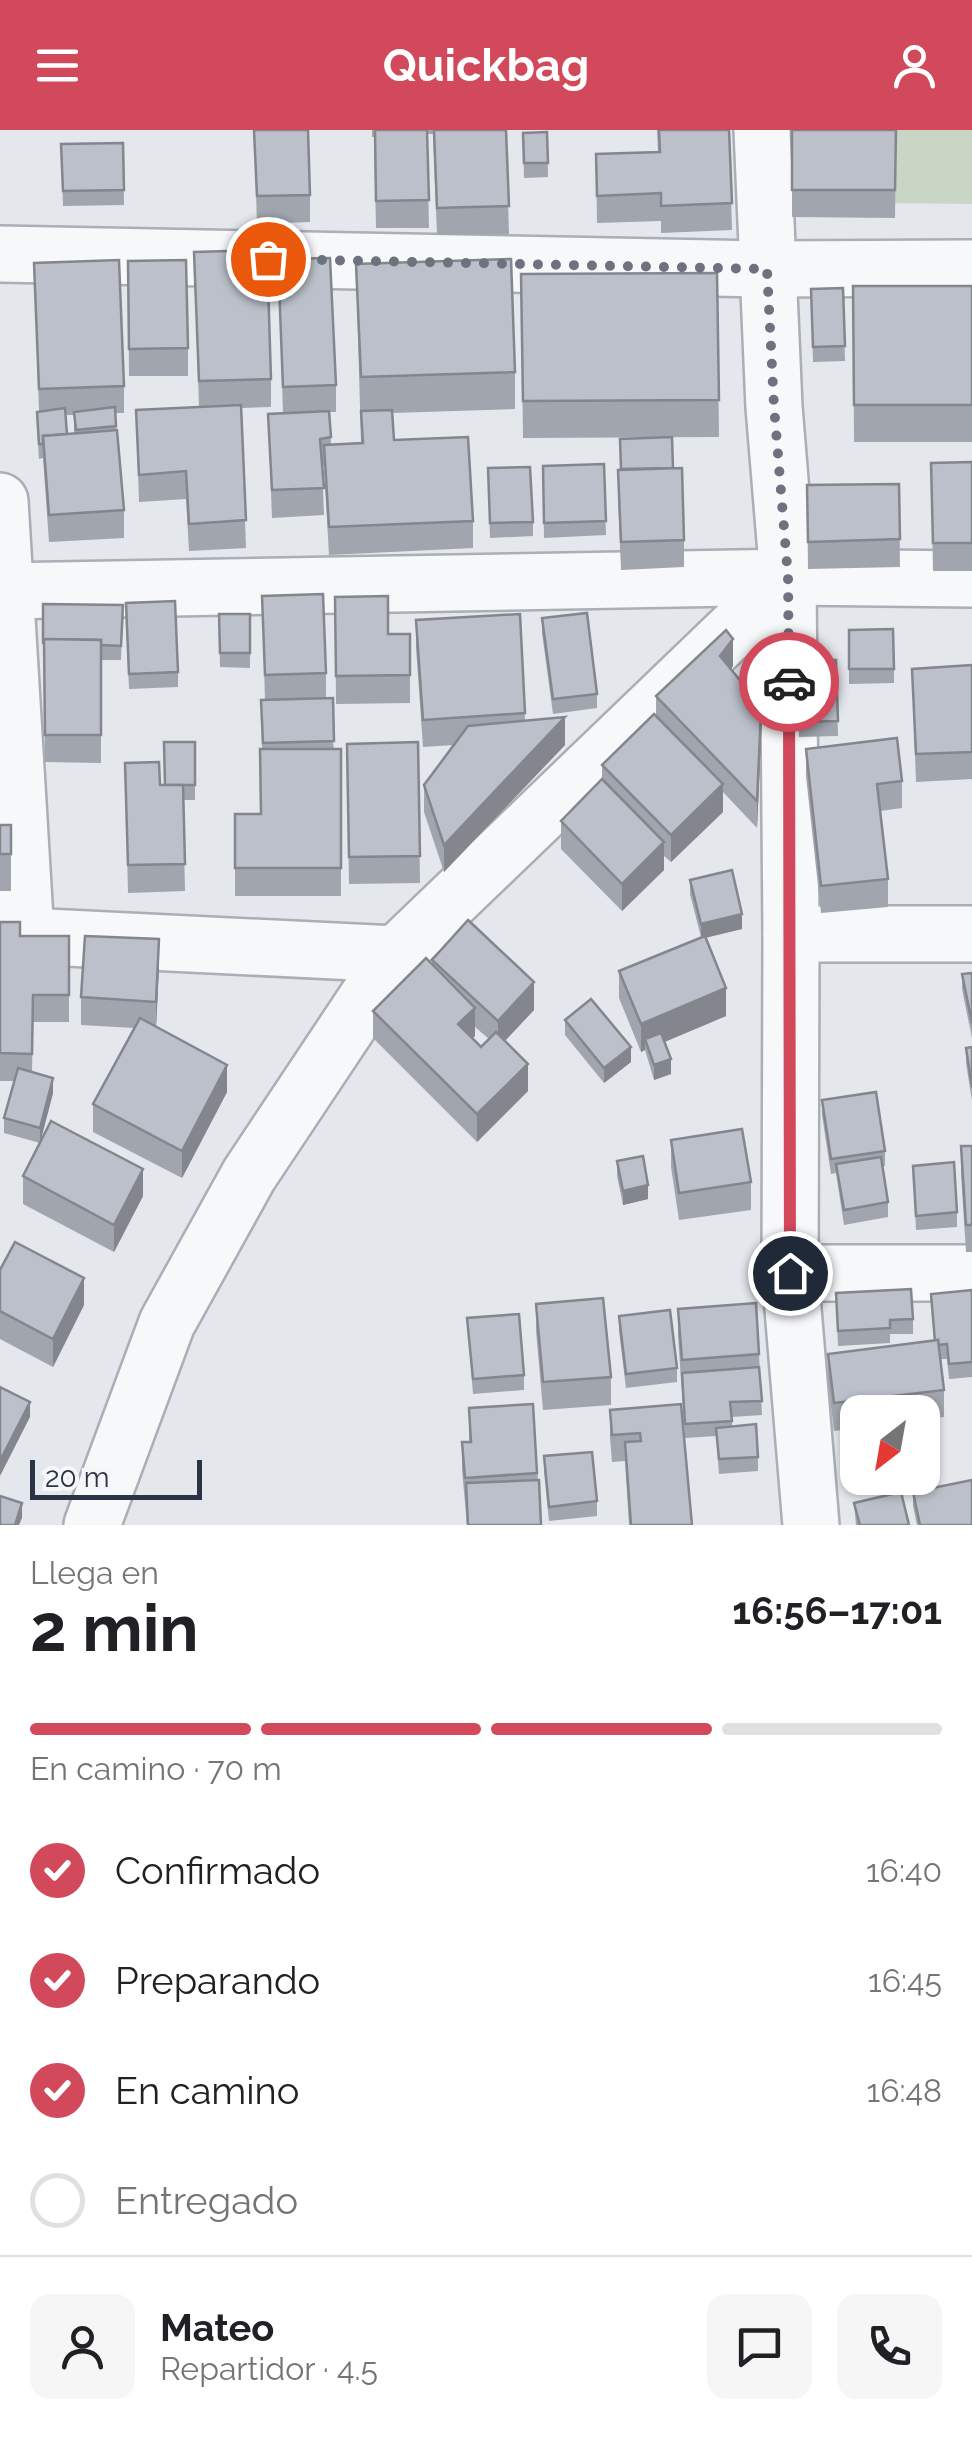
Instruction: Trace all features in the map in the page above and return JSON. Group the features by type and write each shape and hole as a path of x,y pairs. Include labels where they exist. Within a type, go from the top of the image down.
{"street":[{"path":"762,130 774,406 788,577 790,1273 811,1525"},
{"path":"0,254 767,269 972,268"},
{"path":"0,501 13,937 396,954"},
{"path":"92,1525 167,1323 249,1175 396,954 788,577"},
{"path":"3,591 788,577 972,578"},
{"path":"791,934 972,934"},
{"path":"790,1273 972,1273"}],"green space":[{"path":"791,130 972,130 972,204 792,202"}],"building":[{"path":"254,130 308,130 310,195 257,196"},
{"path":"375,130 427,130 429,200 376,201"},
{"path":"434,130 506,130 509,206 437,208"},
{"path":"659,130 729,130 732,203 661,206 661,193 597,196 596,154 660,152"},
{"path":"792,130 896,130 895,190 792,190"},
{"path":"547,132 548,163 524,163 523,133"},
{"path":"123,143 124,190 63,191 61,144"},
{"path":"267,250 271,379 199,381 194,252"},
{"path":"330,258 336,385 283,387 278,259"},
{"path":"511,259 515,372 361,377 356,264"},
{"path":"119,260 124,386 39,389 34,263"},
{"path":"186,260 188,348 129,349 128,261"},
{"path":"717,273 719,400 523,401 521,274"},
{"path":"853,286 972,286 972,405 854,405"},
{"path":"843,288 845,346 813,347 811,289"},
{"path":"241,405 246,520 189,524 186,471 139,475 136,410"},
{"path":"115,407 116,426 76,430 74,412"},
{"path":"65,408 67,434 43,436 43,444 39,444 37,412"},
{"path":"392,410 394,440 468,437 473,521 329,527 324,445 363,443 361,411"},
{"path":"329,411 331,437 320,439 324,488 272,490 268,414"},
{"path":"117,430 124,510 49,515 43,436"},
{"path":"672,437 673,468 621,469 620,439"},
{"path":"972,462 972,543 933,543 931,463"},
{"path":"604,464 606,521 544,523 543,466"},
{"path":"530,467 533,522 490,523 488,468"},
{"path":"682,468 684,540 621,542 618,470"},
{"path":"899,484 900,539 808,542 807,485"},
{"path":"323,594 326,673 265,675 262,596"},
{"path":"388,596 388,634 410,634 410,675 336,676 335,597"},
{"path":"175,601 178,672 129,674 126,603"},
{"path":"43,604 123,605 121,646 101,645 101,640 44,639 43,644"},
{"path":"587,613 597,694 553,699 542,618"},
{"path":"219,614 250,614 250,653 220,653"},
{"path":"520,614 525,713 423,720 416,620"},
{"path":"893,629 894,669 849,669 849,630"},
{"path":"726,630 733,639 720,656 748,690 756,682 762,688 757,801 656,696"},
{"path":"44,639 101,640 101,735 45,735"},
{"path":"836,660 838,721 799,722 797,661"},
{"path":"972,665 972,752 916,754 912,669"},
{"path":"333,698 334,741 263,743 261,700"},
{"path":"654,714 723,784 671,835 602,765"},
{"path":"565,717 444,845 424,785 468,726"},
{"path":"897,738 902,781 877,784 888,879 821,886 806,749"},
{"path":"164,742 195,742 195,785 165,785"},
{"path":"418,742 420,856 349,857 347,744"},
{"path":"260,749 341,749 341,868 235,868 235,814 261,814"},
{"path":"159,762 160,785 183,785 185,864 128,865 125,763"},
{"path":"602,779 664,842 622,884 561,821"},
{"path":"0,825 11,825 11,854 0,854"},
{"path":"732,870 742,914 701,924 690,880"},
{"path":"468,920 534,982 498,1021 432,960"},
{"path":"0,922 20,922 20,936 69,936 69,995 33,995 32,1054 0,1053"},
{"path":"85,936 159,939 156,1002 81,997"},
{"path":"705,936 726,988 641,1024 619,971"},
{"path":"426,958 475,1008 458,1024 481,1047 496,1032 528,1064 477,1114 373,1011"},
{"path":"972,973 972,1023 962,974"},
{"path":"591,999 631,1047 604,1068 565,1020"},
{"path":"140,1018 227,1065 182,1151 93,1104"},
{"path":"661,1033 671,1059 654,1065 645,1039"},
{"path":"972,1047 972,1087 966,1048"},
{"path":"18,1068 53,1078 40,1128 4,1118"},
{"path":"876,1092 885,1151 831,1159 822,1100"},
{"path":"51,1121 143,1169 114,1225 23,1176"},
{"path":"742,1129 751,1182 679,1193 671,1140"},
{"path":"961,1146 972,1146 972,1225 966,1225"},
{"path":"643,1156 648,1185 623,1191 617,1161"},
{"path":"881,1157 888,1202 844,1210 836,1164"},
{"path":"954,1162 957,1212 916,1216 913,1166"},
{"path":"15,1242 84,1278 53,1339 0,1311 0,1270"},
{"path":"911,1289 913,1319 890,1320 890,1328 838,1331 836,1293"},
{"path":"972,1290 972,1362 949,1364 947,1344 938,1345 935,1341 931,1294"},
{"path":"603,1298 611,1377 543,1382 536,1304"},
{"path":"756,1303 759,1354 682,1360 678,1309"},
{"path":"670,1310 677,1368 626,1374 619,1316"},
{"path":"519,1314 524,1375 473,1379 467,1318"},
{"path":"938,1340 944,1390 840,1395 840,1402 834,1403 828,1354"},
{"path":"759,1367 762,1401 730,1402 732,1421 685,1424 682,1373"},
{"path":"0,1387 30,1402 0,1461"},
{"path":"533,1404 537,1473 465,1478 462,1442 471,1442 469,1408"},
{"path":"681,1404 692,1525 631,1525 625,1442 641,1441 640,1433 612,1435 610,1410"},
{"path":"756,1424 758,1457 719,1459 716,1428"},
{"path":"592,1452 597,1501 549,1507 544,1456"},
{"path":"539,1480 541,1525 468,1525 466,1483"},
{"path":"972,1480 972,1525 920,1525 914,1495 940,1495 940,1487"},
{"path":"902,1495 909,1525 860,1525 854,1503"},
{"path":"0,1496 22,1503 15,1525 0,1525"}],"way so far":[{"path":"268,259 767,269 788,577 789,682"}],"route":[{"path":"789,682 790,1273"}]}
